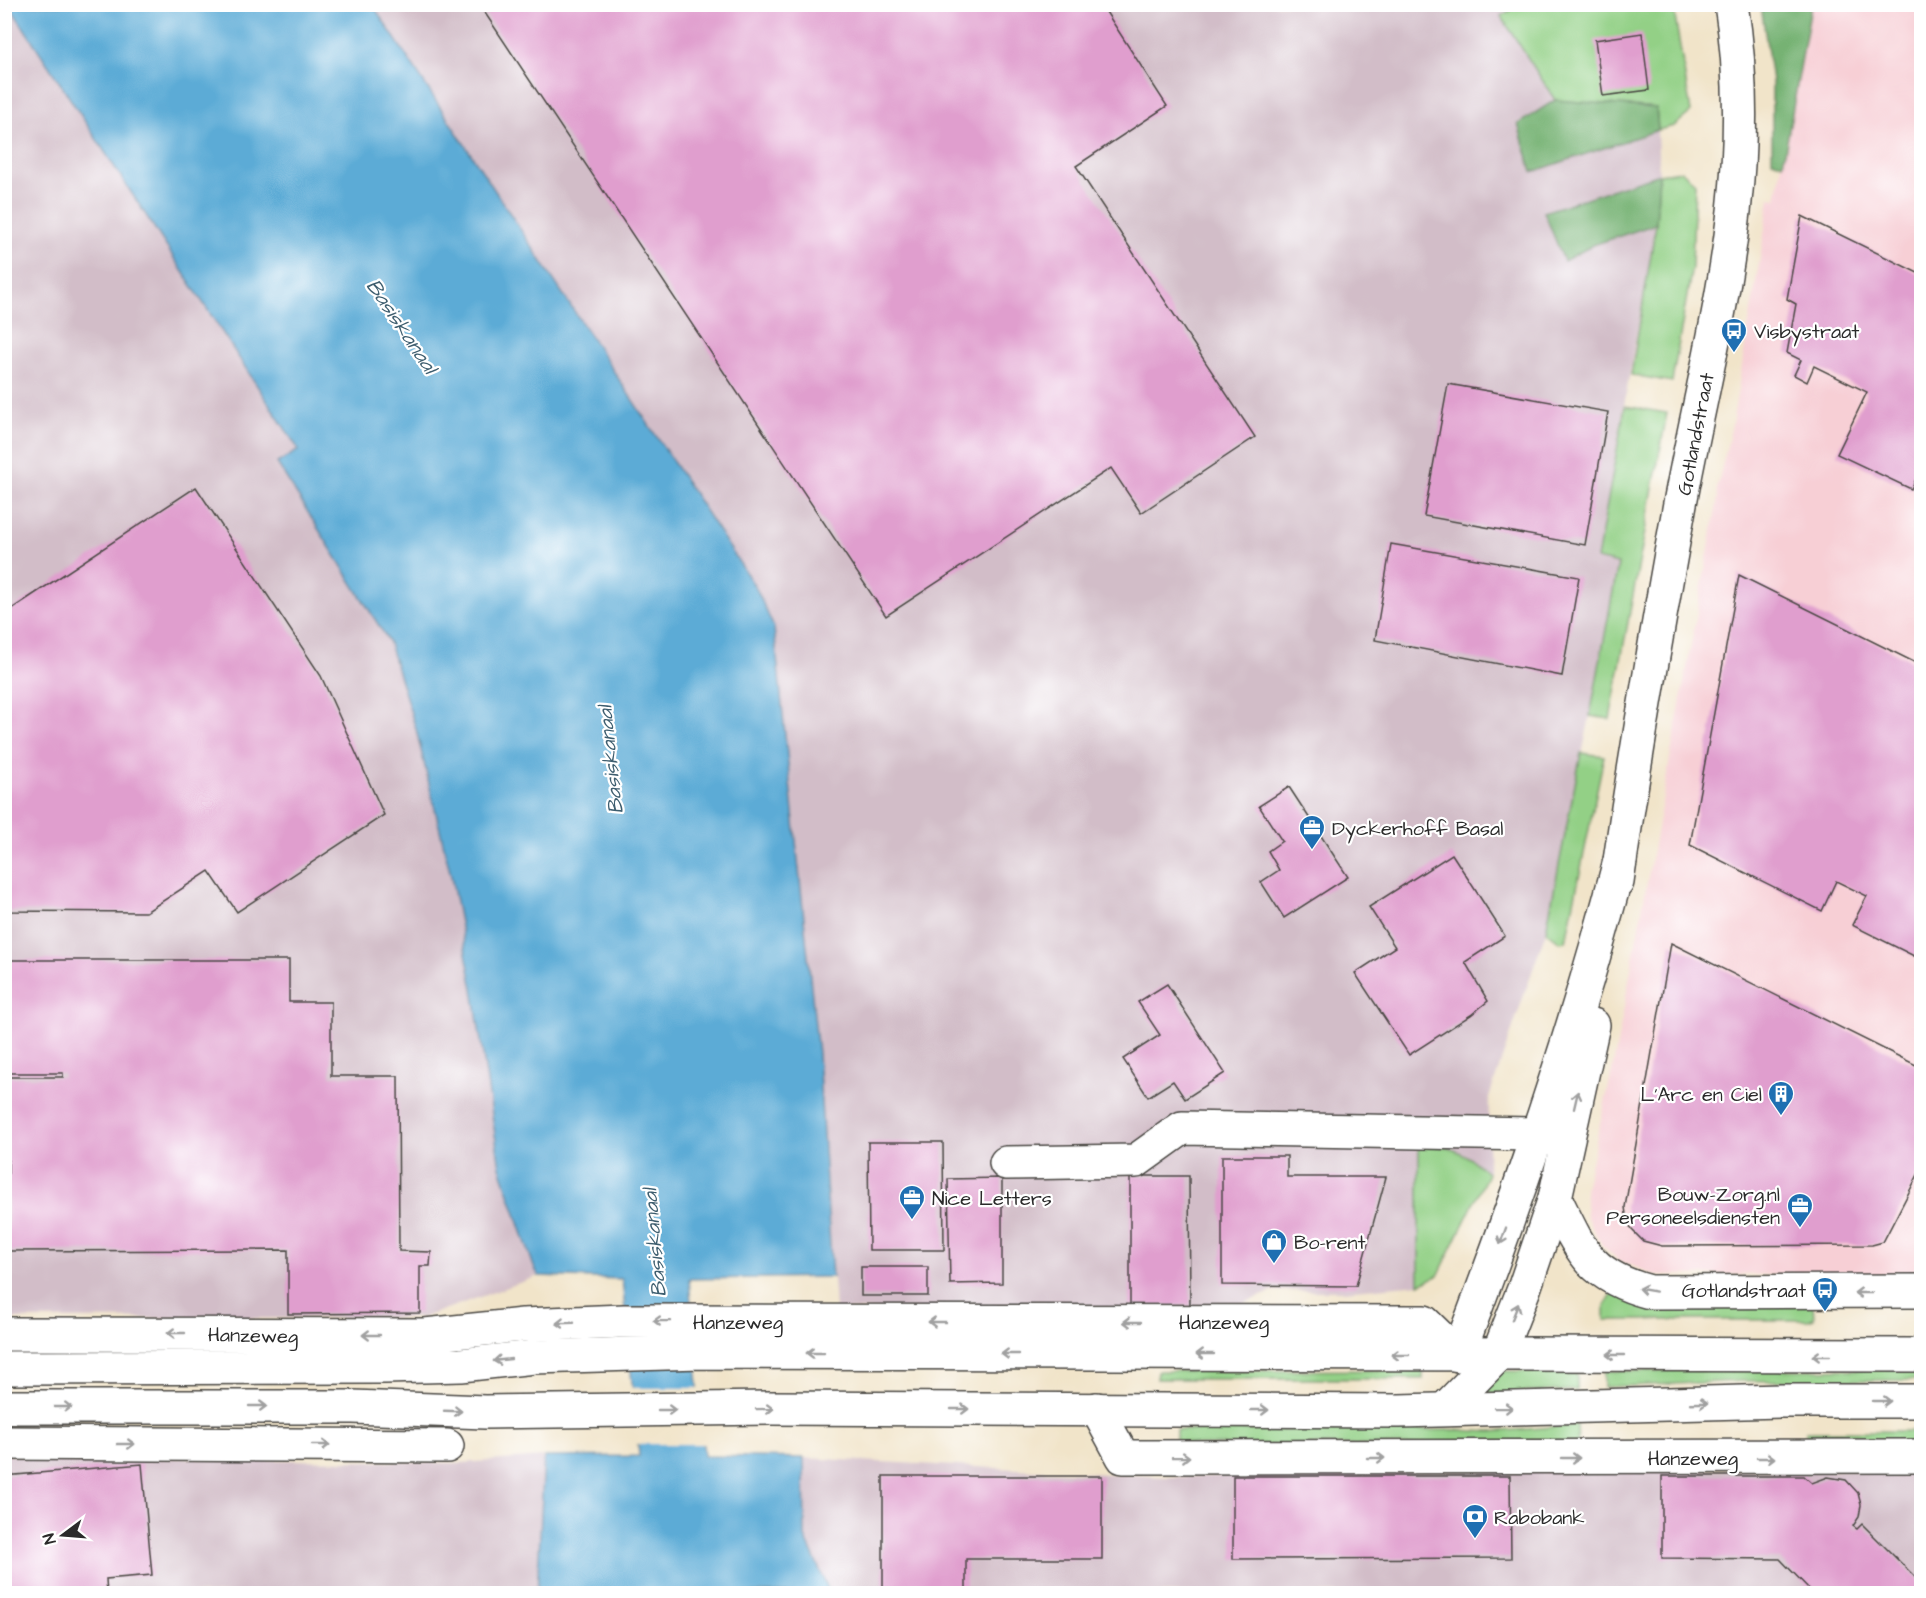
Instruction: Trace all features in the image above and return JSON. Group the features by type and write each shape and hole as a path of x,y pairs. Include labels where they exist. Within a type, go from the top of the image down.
{"street":[{"name":"Gotlandstraat","path":"1458,1355 1553,1137 1603,976 1620,861 1682,497 1732,243 1741,134 1738,46 1731,4"},
{"path":"1006,1163 1136,1161 1182,1128 1553,1137"},
{"name":"Gotlandstraat","path":"1445,1409 1498,1355 1524,1289 1555,1198 1553,1137"},
{"path":"1555,1198 1576,1242 1596,1268 1631,1287 1650,1292 1922,1291"},
{"name":"Hanzeweg","path":"4,1334 424,1335 524,1325 624,1321 700,1337 1458,1355 1922,1355"},
{"name":"Hanzeweg","path":"4,1368 385,1367 623,1354 700,1337"},
{"path":"4,1407 352,1407 485,1412 1445,1409 1781,1401 1922,1401"},
{"name":"Hanzeweg","path":"1097,1409 1123,1457 1922,1456"},
{"path":"4,1443 447,1446"}],"shaded area":[{"path":"4,5 9,5 300,450 277,463 388,640 416,729 451,876 534,1267 539,1276 421,1318 5,1319"},
{"path":"373,5 1642,5 1656,108 1659,174 1656,224 1597,559 1618,564 1546,931 1489,1097 1488,1174 1438,1276 1419,1284 1343,1291 1274,1291 1226,1310 835,1310 818,1054 756,588"},
{"path":"1810,5 1921,5 1921,1274 1655,1275 1618,1260 1602,1245 1587,1218 1585,1189 1612,1072 1713,526 1718,497 1717,488 1732,425 1770,198 1776,199"},
{"path":"5,1455 460,1463 544,1457 537,1593 5,1594"},
{"path":"804,1458 1169,1477 1548,1469 1921,1471 1921,1593 830,1593 805,1537"}],"green space":[{"path":"1519,5 1673,5 1691,112 1674,126 1658,130 1656,108 1555,100 1501,16"},
{"path":"1761,5 1810,5 1783,164 1772,160 1772,81"},
{"path":"1555,100 1656,108 1658,130 1532,172 1518,124"},
{"path":"1681,171 1695,183 1692,267 1672,382 1631,375 1656,224 1659,174"},
{"path":"1659,174 1656,224 1593,245 1564,261 1544,212"},
{"path":"1625,406 1667,413 1610,719 1590,716 1618,564 1597,559"},
{"path":"1581,753 1604,756 1566,941 1560,942 1546,931"},
{"path":"1419,1144 1440,1146 1457,1151 1488,1174 1438,1276 1419,1284"},
{"path":"1614,1292 1813,1304 1814,1318 1808,1320 1605,1320 1605,1305"},
{"path":"1921,1369 1921,1380 1745,1381 1604,1387 1604,1371"},
{"path":"1423,1370 1423,1379 1156,1379 1157,1371"},
{"path":"1503,1371 1577,1372 1577,1390 1487,1394 1488,1386"},
{"path":"1577,1425 1578,1446 1176,1445 1176,1430 1491,1432"},
{"path":"1806,1431 1921,1431 1921,1447 1807,1448"}],"water":[{"name":"Basiskanaal","path":"9,5 373,5 756,588 774,628 818,1054 832,1277 689,1279 704,1456 804,1458 805,1537 830,1593 537,1593 544,1457 639,1456 622,1279 539,1276 534,1267 500,1167 473,989 451,876 416,729 388,640 277,463 299,450"}],"pier":[{"path":"630,1388 701,1388 706,1444 636,1444"}],"building":[{"path":"479,4 1101,4 1167,106 1076,166 1255,437 1141,513 1111,468 886,616"},
{"path":"1642,33 1649,90 1603,96 1595,40"},
{"path":"1802,216 1922,275 1922,467 1911,489 1837,454 1867,392 1814,366 1807,382 1794,375 1801,360 1787,353 1796,304 1787,299"},
{"path":"1448,384 1608,412 1585,545 1424,516"},
{"path":"196,487 321,676 384,815 237,912 209,871 146,912 4,911 4,614"},
{"path":"1391,544 1579,577 1562,676 1375,640"},
{"path":"1739,575 1922,666 1922,960 1852,925 1867,896 1836,881 1822,911 1690,845"},
{"path":"1289,787 1348,877 1284,918 1261,882 1279,870 1268,851 1282,841 1259,806"},
{"path":"1452,854 1505,936 1465,962 1488,1001 1471,1015 1409,1055 1355,973 1395,947 1369,907"},
{"name":"L'Arc en Ciel","path":"1671,943 1922,1068 1922,1167 1883,1242 1872,1245 1662,1246 1643,1241 1632,1230 1627,1221 1625,1207"},
{"path":"4,960 289,960 289,1002 331,1002 331,1076 398,1076 399,1251 431,1252 430,1266 420,1266 420,1313 288,1314 288,1250 8,1251 8,1077 63,1077 63,1073 4,1073"},
{"path":"1167,984 1225,1073 1185,1099 1173,1081 1148,1097 1123,1059 1160,1035 1138,1002"},
{"path":"868,1142 943,1142 944,1250 869,1250"},
{"path":"1222,1156 1287,1156 1287,1177 1386,1177 1356,1286 1222,1285"},
{"path":"1130,1176 1189,1176 1190,1305 1130,1305"},
{"path":"1002,1178 1002,1283 950,1284 948,1179"},
{"path":"861,1267 928,1267 928,1296 861,1296"},
{"path":"142,1464 152,1575 106,1579 107,1594 4,1594 4,1476"},
{"path":"883,1476 1102,1476 1102,1559 966,1559 966,1594 883,1594"},
{"path":"1233,1476 1510,1476 1511,1558 1233,1559"},
{"path":"1662,1476 1804,1476 1812,1483 1828,1477 1846,1480 1858,1493 1861,1505 1859,1517 1853,1526 1857,1529 1862,1524 1922,1584 1922,1594 1814,1594 1780,1559 1662,1558"}],"place":[{"name":"Visbystraat","path":"1734,354"},
{"name":"Dyckerhoff Basal","path":"1312,851"},
{"name":"L'Arc en Ciel","path":"1781,1117"},
{"name":"Nice Letters","path":"912,1221"},
{"name":"Bouw-Zorg.nl Personeelsdiensten","path":"1800,1229"},
{"name":"Bo-rent","path":"1274,1265"},
{"name":"Gotlandstraat","path":"1825,1313"},
{"name":"Rabobank","path":"1475,1540"}]}
